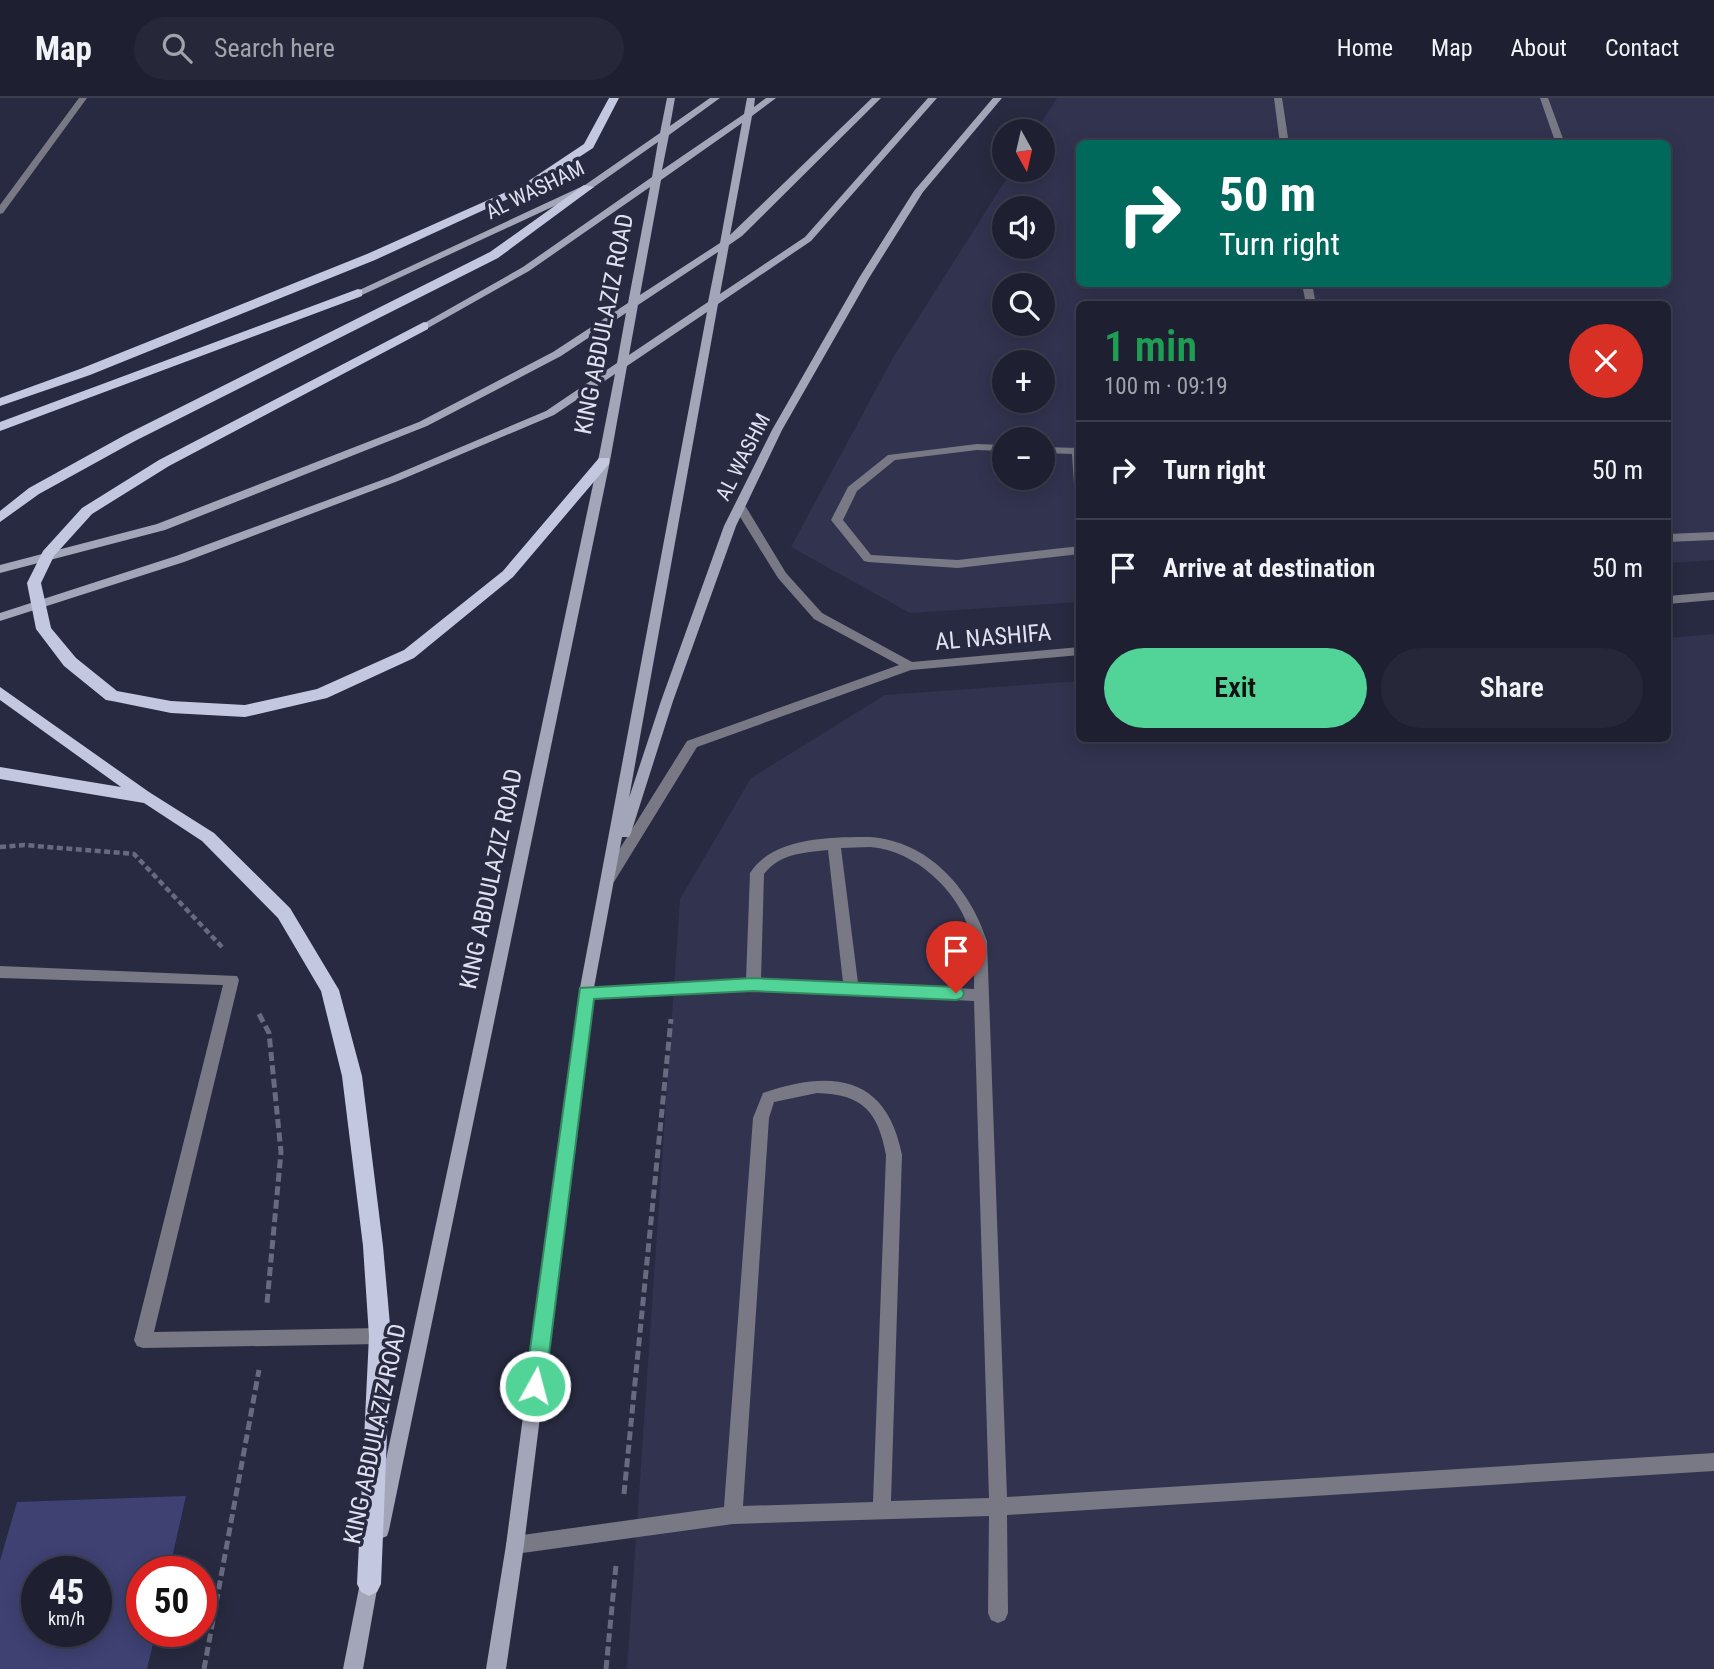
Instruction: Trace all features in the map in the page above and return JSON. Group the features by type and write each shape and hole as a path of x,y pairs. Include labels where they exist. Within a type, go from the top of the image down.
{"main road":[{"path":"0,402 85,372 371,257 528,186 589,146 614,98"},
{"path":"0,518 34,491 130,438 494,255 588,187"},
{"path":"0,427 358,293"},
{"path":"424,326 164,463 87,510 48,554 34,583 44,629 70,662 112,696 171,707 245,710 321,694 410,654 508,574 604,461"},
{"path":"0,692 148,798 208,836 284,914 330,990 352,1076 373,1246 380,1336 369,1584"},
{"path":"0,773 148,798"}],"street":[{"path":"0,211 83,98"},
{"name":"KING ABDULAZIZ ROAD","path":"353,1669 604,461 671,98"},
{"name":"AL WASHAM","path":"358,293 588,187 716,98"},
{"path":"496,1669 515,1545 586,993 751,98"},
{"path":"424,326 526,269 772,98"},
{"path":"0,569 161,527 423,424 556,354 739,234 877,98"},
{"path":"0,617 193,554 394,479 550,413 808,239 933,98"},
{"name":"AL WASHM","path":"609,878 667,701 730,526 777,430 871,267 919,191 998,98"},
{"path":"1278,98 1284,140"},
{"path":"1544,98 1560,140"},
{"path":"992,448 892,457 852,489 837,520 868,558 958,564 1076,550"},
{"path":"1055,450 1076,451"},
{"path":"740,507 782,575 818,616 910,666"},
{"path":"1671,538 1714,536"},
{"path":"1671,600 1714,596"},
{"name":"AL NASHIFA","path":"609,878 692,744 910,666 1076,651"},
{"path":"834,844 851,989"},
{"path":"753,984 757,873 778,851 834,844 897,846 932,867 962,901 976,922 980,941 982,995 998,1507 998,1613"},
{"path":"0,972 232,980 143,1340 380,1336"},
{"path":"586,993 753,984 982,995"},
{"path":"733,1515 761,1118 768,1098 791,1090 826,1086 858,1092 873,1105 886,1123 894,1155 882,1511"},
{"path":"515,1545 733,1515 998,1507 1714,1462"}],"path":[{"path":"606,1669 674,989"}],"shaded area":[{"path":"1057,98 1714,98 1714,560 1671,563 1671,301 1076,301 1076,602 910,613 791,547 894,356 992,202 992,259 1055,259 1055,196 996,196 1004,182 1055,182 1055,119 1044,119"},
{"path":"1714,634 1714,1669 627,1669 680,899 751,778 885,695 1076,681 1076,742 1671,742 1671,638"},
{"path":"186,1496 172,1556 126,1556 126,1647 152,1647 147,1669 0,1669 0,1561 17,1502"}],"route":[{"path":"535,1386 586,993 753,984 956,993"}]}
